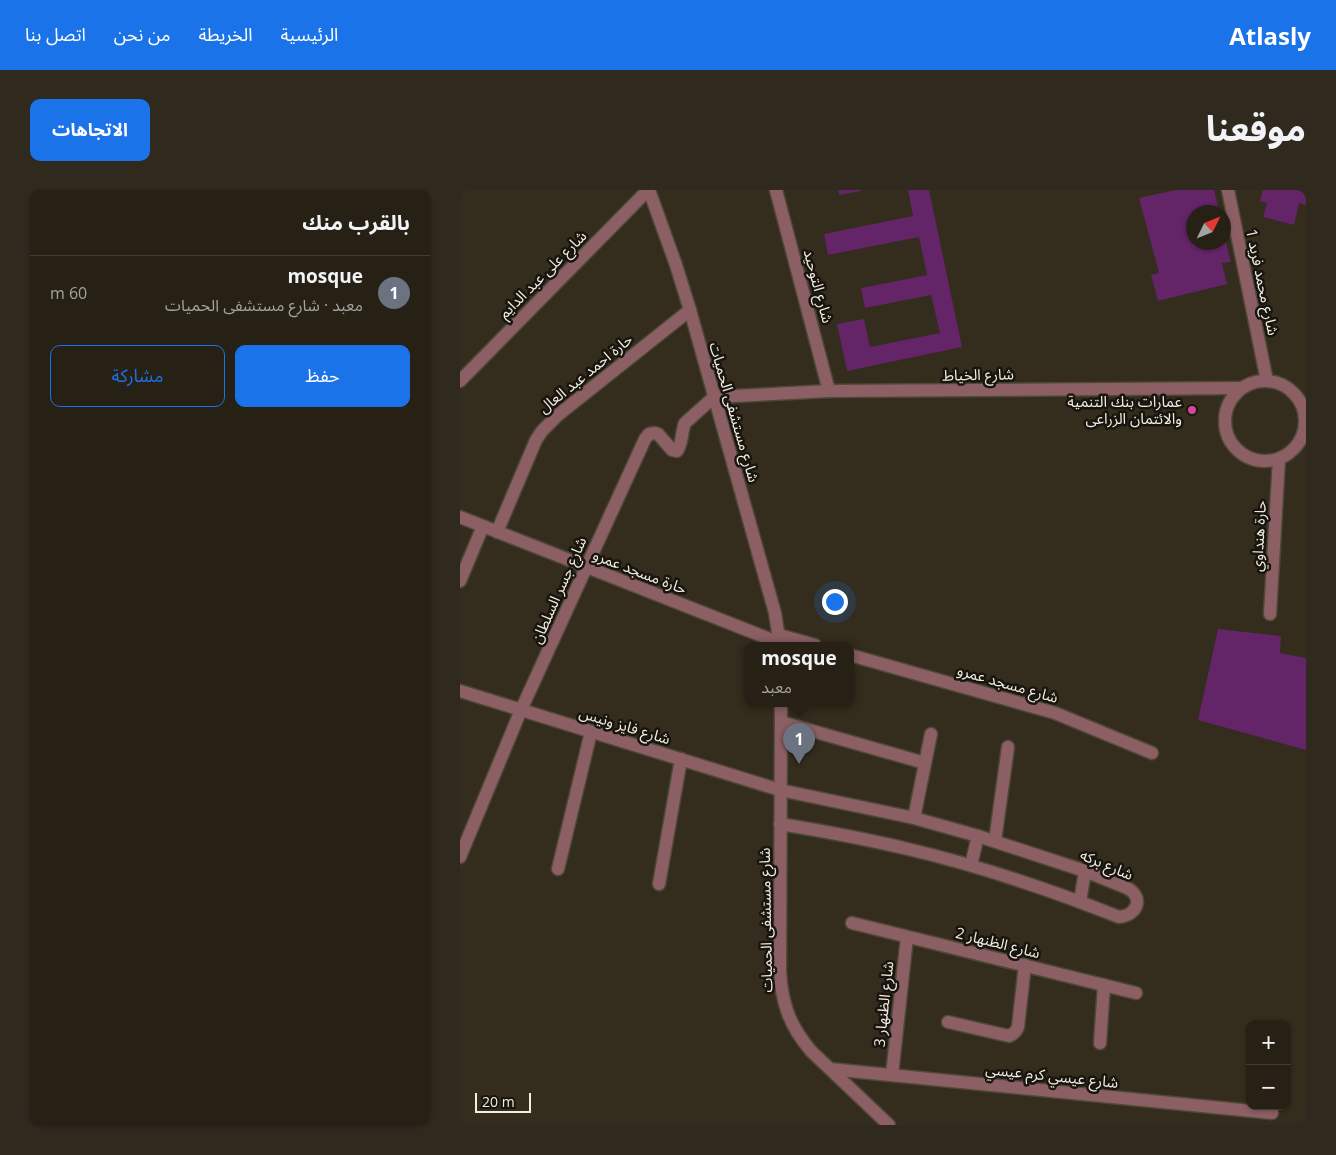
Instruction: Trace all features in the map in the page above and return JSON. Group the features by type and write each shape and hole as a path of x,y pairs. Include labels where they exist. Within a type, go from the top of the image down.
{"street":[{"name":"شارع مستشفى الحميات","path":"648,190 676,265 690,310 775,613 780,641"},
{"name":"شارع على عبد الدايم","path":"460,381 648,190"},
{"name":"شارع التوحيد","path":"776,190 829,391"},
{"name":"شارع محمد فريد 1","path":"1228,190 1267,381"},
{"name":"حارة احمد عبد العال","path":"498,532 531,450 546,426 690,310"},
{"path":"1267,381 1278,383 1288,388 1296,396 1302,405 1305,427 1296,447 1279,459 1267,462 1245,456 1236,449 1229,440 1225,428 1225,417 1228,405 1234,395 1242,388 1250,383 1267,381"},
{"name":"شارع الخياط","path":"714,397 829,391 1242,388"},
{"name":"شارع جسر السلطان","path":"460,857 521,710 646,436 652,433 658,434 672,450 677,451 680,447 685,423 714,397"},
{"name":"حارة هنداوي","path":"1270,614 1279,459"},
{"name":"حارة مسجد عمرو","path":"460,517 780,641"},
{"path":"460,581 483,526"},
{"name":"شارع مسجد عمرو","path":"854,656 1055,713 1152,753"},
{"name":"شارع فايز ونيس","path":"460,690 780,790"},
{"name":"شارع مستشفى الحميات","path":"781,707 781,990 785,1006 791,1022 811,1051 889,1125"},
{"path":"781,722 925,764"},
{"path":"558,869 590,732"},
{"path":"914,818 931,734"},
{"path":"995,841 1008,747"},
{"path":"659,884 681,759"},
{"name":"شارع بركه","path":"780,790 914,818 995,841 1085,871 1132,891 1136,896 1137,902 1135,909 1131,913 1119,917 971,866 908,849 780,824"},
{"path":"971,866 978,836"},
{"path":"1080,902 1085,871"},
{"name":"شارع الظنهار 2","path":"852,923 1136,993"},
{"name":"شارع الظنهار 3","path":"892,1075 907,937"},
{"path":"948,1022 1009,1036 1013,1034 1018,1027 1025,966"},
{"path":"1100,1043 1104,985"},
{"name":"شارع عيسي كرم عيسي","path":"830,1069 1272,1113"}],"building":[{"path":"838,190 861,190 861,191 839,195"},
{"path":"908,190 929,190 962,347 847,371 837,324 864,319 870,347 940,333 931,295 865,308 861,288 927,275 919,237 828,255 824,234 913,216"},
{"path":"1176,190 1214,190 1217,205 1186,205 1186,250 1228,250 1231,262 1222,263 1227,284 1158,301 1151,275 1159,273 1139,198"},
{"path":"1263,190 1306,190 1306,205 1299,203 1294,225 1263,217 1267,203 1260,201"},
{"path":"1218,629 1281,636 1280,653 1306,658 1306,750 1198,720"}],"place":[{"name":"عمارات بنك التنمية والائتمان الزراعى","path":"1192,410"},
{"name":"mosque","path":"799,764"}]}
